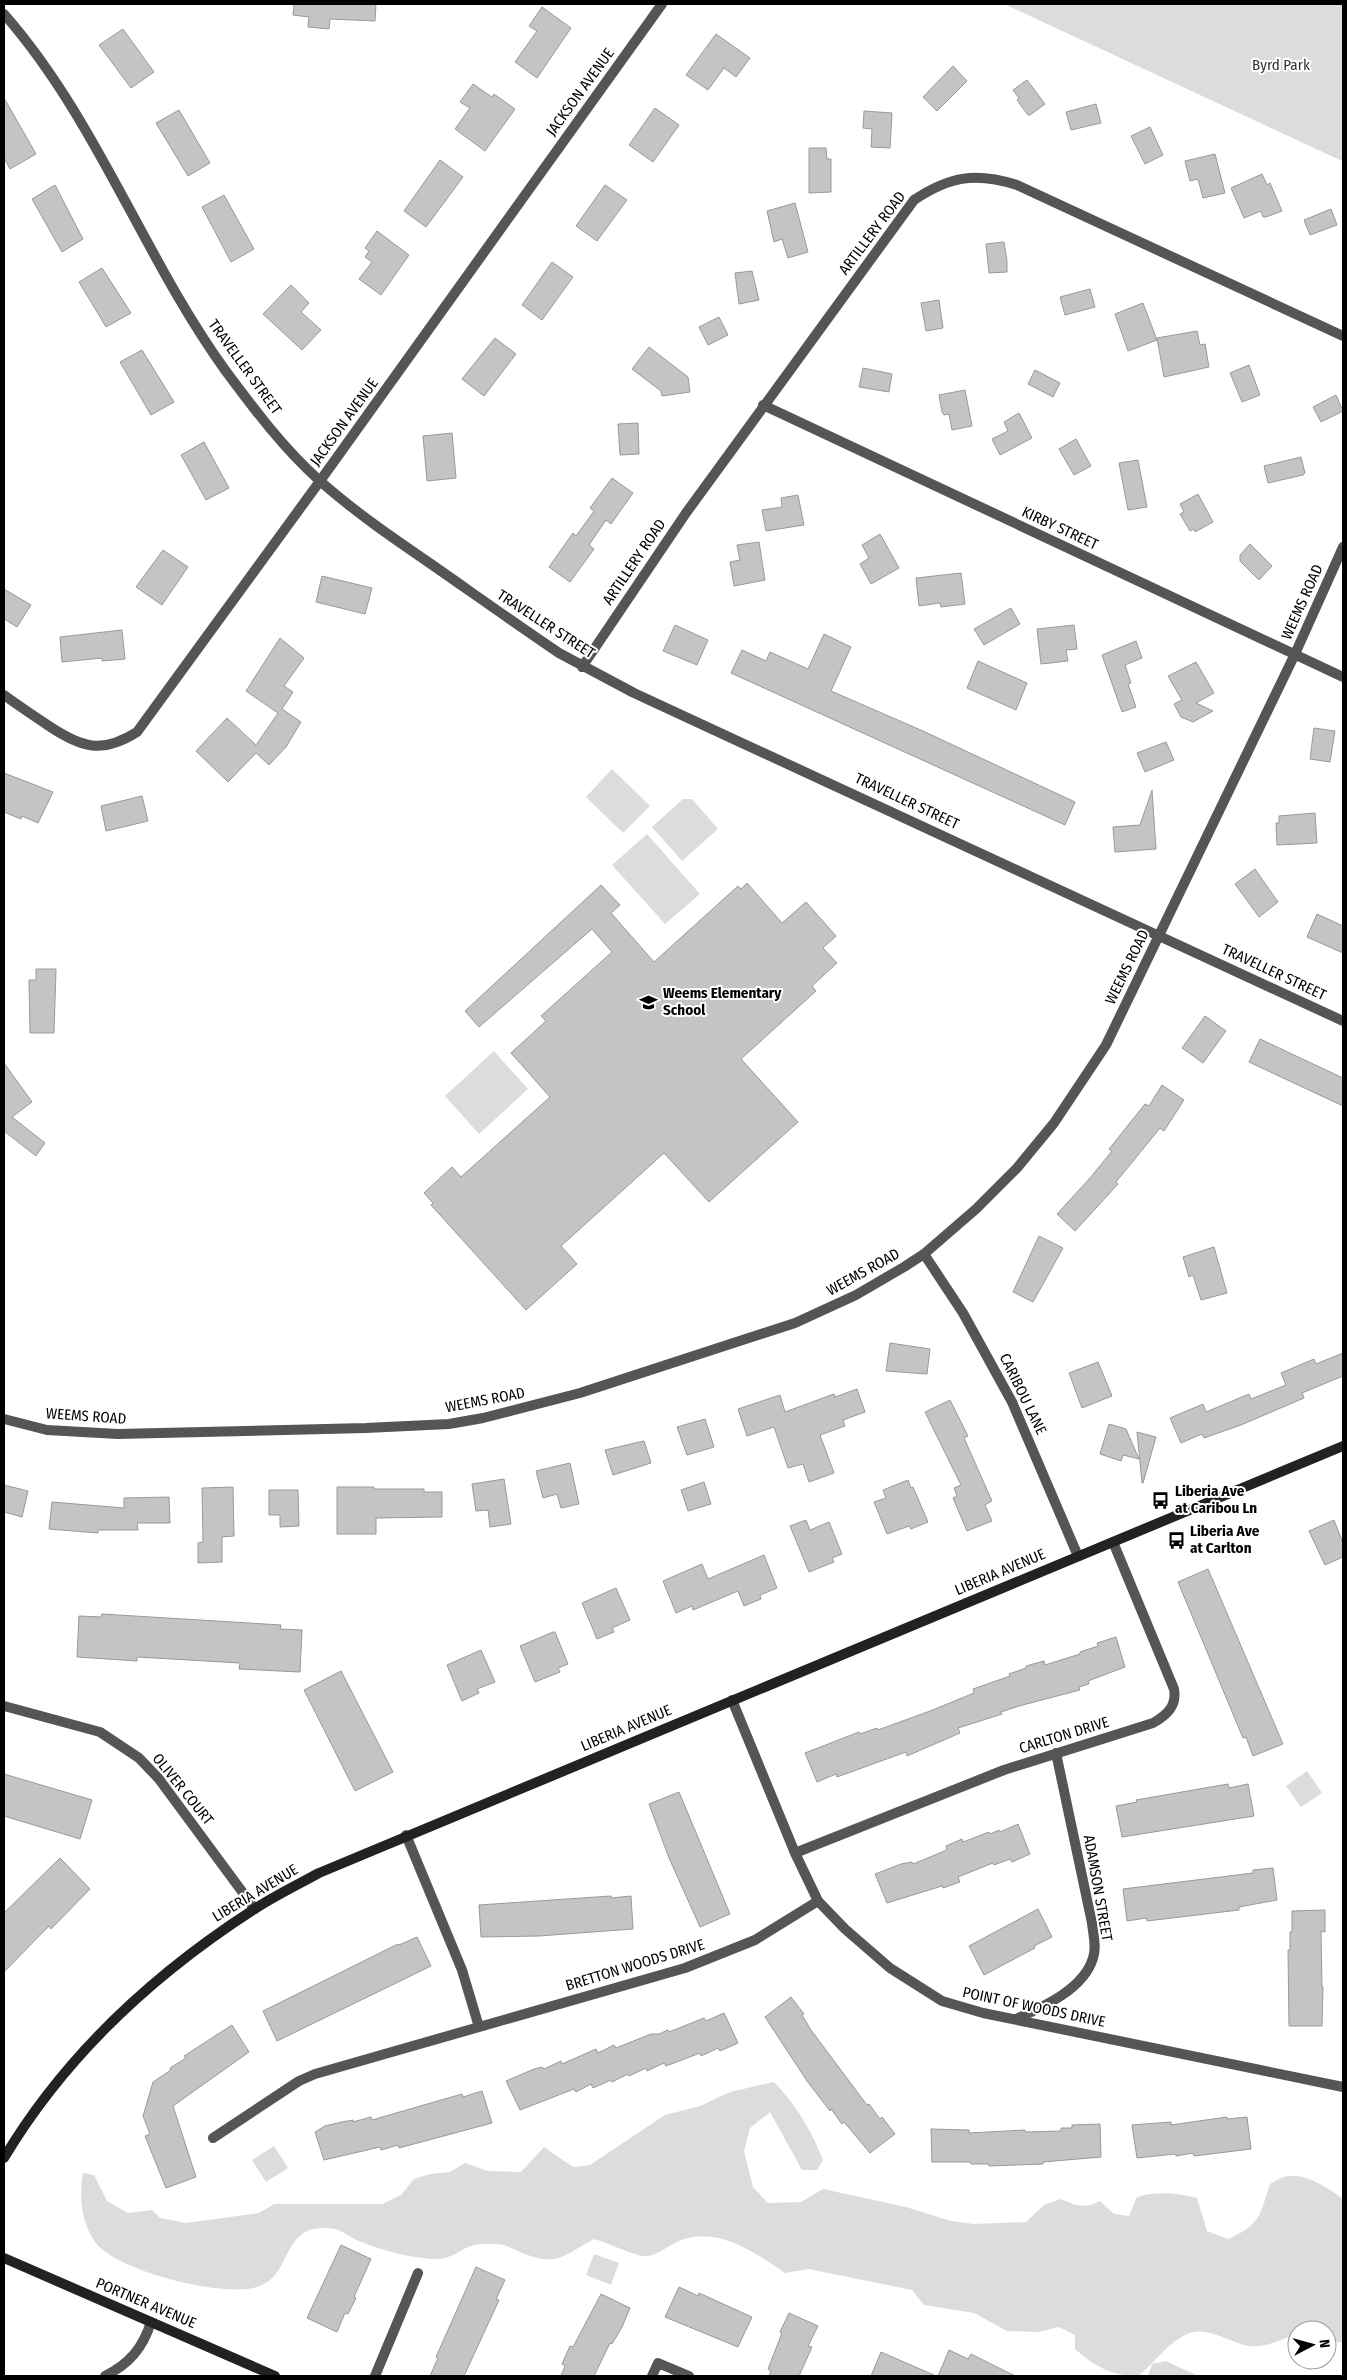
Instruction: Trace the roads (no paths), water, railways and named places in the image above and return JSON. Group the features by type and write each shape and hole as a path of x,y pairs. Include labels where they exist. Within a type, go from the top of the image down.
{"main road":[{"name":"LIBERIA AVENUE","path":"4,2158 32,2115 72,2064 114,2019 152,1985 203,1944 255,1908 319,1873 406,1835 1343,1446"},
{"name":"PORTNER AVENUE","path":"4,2258 276,2376"}],"street":[{"name":"JACKSON AVENUE","path":"4,696 71,741 90,746 107,746 123,741 137,732 320,481 662,4"},
{"name":"TRAVELLER STREET","path":"4,14 46,69 84,127 178,298 225,369 272,430 320,481 371,522 582,667 634,693 1343,1021"},
{"name":"ARTILLERY ROAD","path":"582,667 686,513 914,200 939,185 953,180 974,177 996,178 1017,185 1343,336"},
{"name":"KIRBY STREET","path":"763,405 1343,677"},
{"name":"WEEMS ROAD","path":"4,1420 47,1430 118,1434 366,1428 449,1424 483,1418 580,1393 739,1343 795,1323 856,1295 924,1254 976,1209 1017,1168 1054,1123 1106,1045 1295,654 1343,547"},
{"name":"CARIBOU LANE","path":"924,1254 963,1313 1012,1402 1078,1556"},
{"name":"CARLTON DRIVE","path":"795,1852 1004,1770 1154,1723 1170,1711 1174,1701 1174,1689 1113,1542"},
{"name":"POINT OF WOODS DRIVE","path":"732,1700 795,1852 818,1901 845,1929 890,1968 927,1992 955,2006 1016,2020 1343,2087"},
{"name":"OLIVER COURT","path":"4,1706 100,1732 138,1758 159,1779 255,1908"},
{"name":"ADAMSON STREET","path":"1016,2020 1043,2007 1074,1984 1088,1969 1094,1957 1095,1944 1092,1923 1056,1753"},
{"path":"406,1835 462,1970 479,2027"},
{"name":"BRETTON WOODS DRIVE","path":"213,2138 299,2081 315,2074 685,1968 755,1940 818,1901"},
{"path":"375,2376 418,2273"},
{"path":"105,2376 121,2368 135,2355 146,2336 151,2322"},
{"path":"652,2376 658,2362 689,2376"}],"place":[{"name":"Weems Elementary School","path":"649,1002"},
{"name":"Liberia Ave at Caribou Ln","path":"1161,1500"},
{"name":"Liberia Ave at Carlton","path":"1176,1540"}],"park label":[{"name":"Byrd Park","path":"1281,65"}]}
